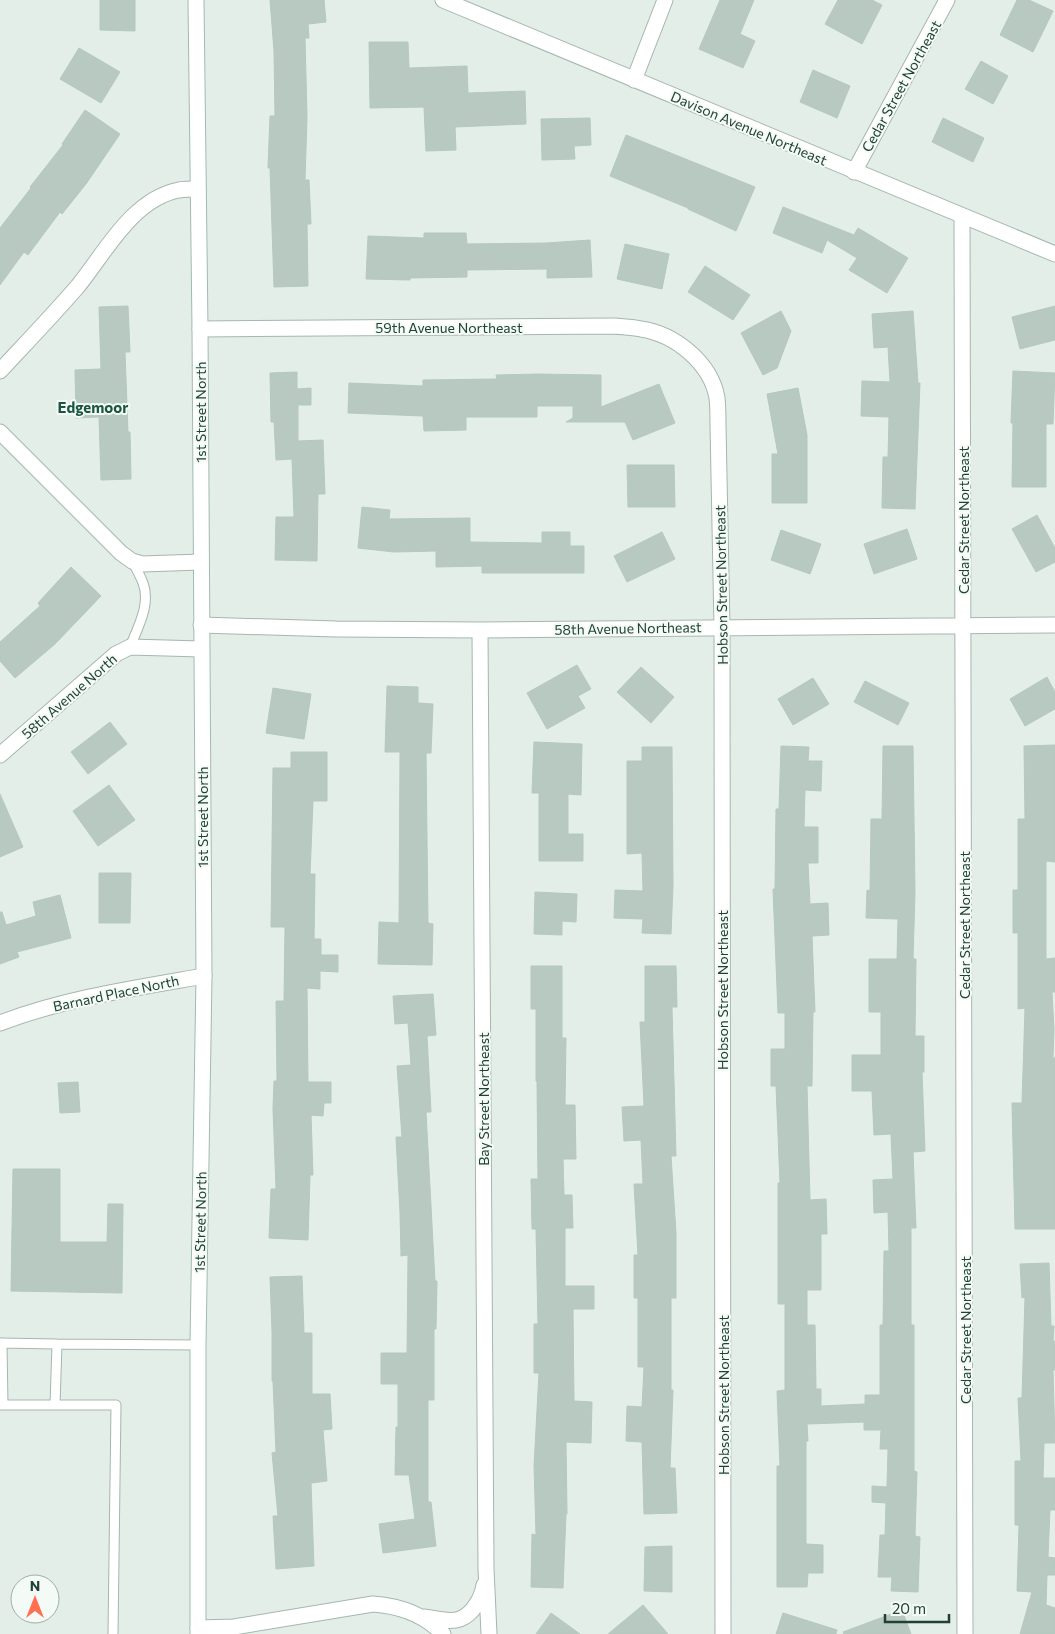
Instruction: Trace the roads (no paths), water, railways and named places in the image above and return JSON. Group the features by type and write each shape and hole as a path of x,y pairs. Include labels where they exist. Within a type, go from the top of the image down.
{"street":[{"name":"1st Street North","path":"196,0 204,976 198,1345 198,1631"},
{"name":"Davison Avenue Northeast","path":"443,0 1055,254"},
{"path":"634,80 665,0"},
{"name":"Cedar Street Northeast","path":"854,172 948,0"},
{"path":"0,371 80,283 102,252 132,216 157,198 178,190 198,189"},
{"name":"Cedar Street Northeast","path":"962,216 966,1634"},
{"name":"59th Avenue Northeast","path":"200,329 614,326 643,329 669,338 692,354"},
{"name":"Hobson Street Northeast","path":"692,354 708,375 716,396 722,628 723,1634"},
{"path":"0,432 117,550 132,561 142,564 201,562"},
{"name":"58th Avenue Northeast","path":"201,625 336,629 480,630 1055,625"},
{"name":"Bay Street Northeast","path":"480,630 486,1569 489,1634"},
{"name":"58th Avenue North","path":"0,755 116,654 130,647 201,649"},
{"name":"Barnard Place North","path":"0,1023 46,1007 101,994 204,976"},
{"name":"Bay Street Northeast","path":"418,1616 449,1620 459,1619 471,1612 479,1600 483,1589 486,1569"},
{"path":"198,1631 234,1627 373,1604 388,1605 405,1610 436,1627 443,1634"}],"lane":[{"path":"130,647 142,617 146,599 144,584 132,561"},
{"path":"113,1634 116,1405 2,1405 1,1343 198,1345"},
{"path":"55,1405 57,1344"}],"district":[{"name":"Edgemoor","path":"93,407"}]}
